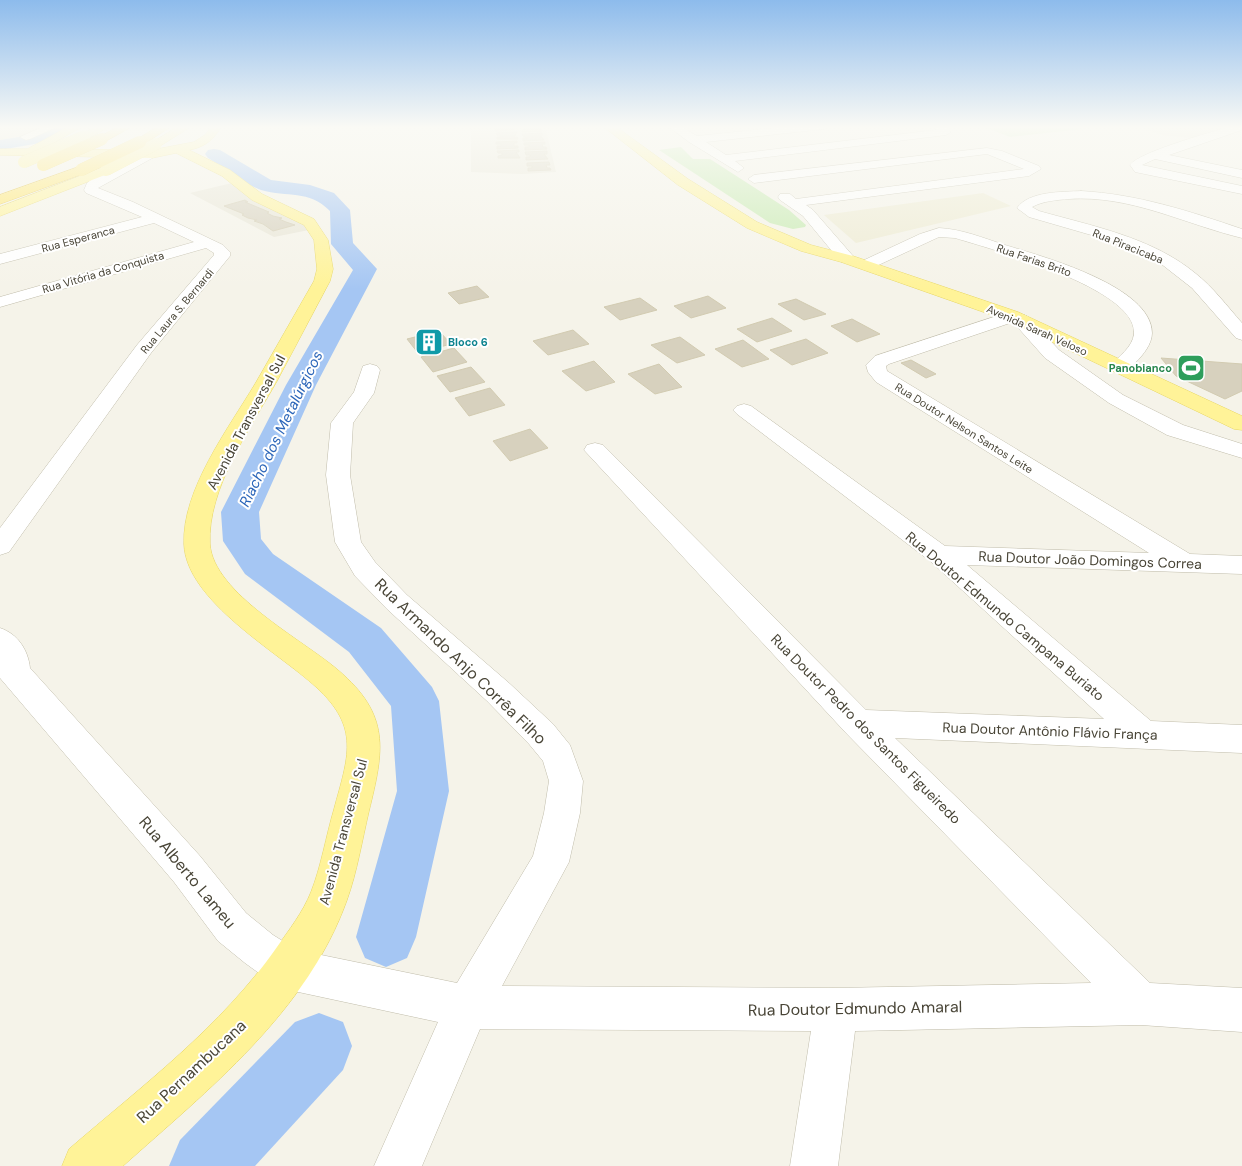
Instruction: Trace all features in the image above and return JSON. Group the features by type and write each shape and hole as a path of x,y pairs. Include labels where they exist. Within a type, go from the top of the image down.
{"highway":[{"path":"0,200 53,180"}],"main road":[{"path":"0,212 80,180"},
{"name":"Avenida Transversal Sul","path":"236,180 257,197 304,218 318,235 325,269 322,281 225,455 210,488 198,524 197,549 207,576 250,620 331,682 353,708 363,726 365,756 328,900 290,969"},
{"name":"Avenida Sarah Veloso","path":"681,180 752,225 791,242 866,265 1017,318 1242,424"},
{"name":"Avenida Sarah Veloso","path":"695,180 709,191 764,222 813,244 825,252"},
{"name":"Rua Pernambucana","path":"86,1166 234,1035 290,969"}],"street":[{"name":"Rua Laura S. Bernardi","path":"0,546 144,350 222,256 222,252 218,248 90,188 100,180"},
{"path":"758,180 794,203 818,223 829,239 848,259"},
{"path":"794,203 1037,180"},
{"name":"Rua Piracicaba","path":"1041,180 1024,208 1034,214 1098,232 1168,261 1182,270 1202,288 1242,334"},
{"path":"1042,180 1061,194 1137,202 1182,213 1242,234"},
{"path":"1196,180 1242,190"},
{"name":"Rua Esperanca","path":"0,259 156,218"},
{"name":"Rua Farias Brito","path":"866,265 937,232 955,234 992,245 1075,275 1113,293 1127,304 1143,326 1143,337 1129,359 1120,367"},
{"name":"Rua Vitória da Conquista","path":"0,302 207,243"},
{"path":"1017,318 1052,354 1116,400 1175,430 1242,451"},
{"name":"Rua Doutor Nelson Santos Leite","path":"1017,318 882,360 876,365 878,372 883,378 1183,562"},
{"name":"Rua Armando Anjo Corrêa Filho","path":"370,370 364,392 342,423 338,475 348,542 365,569 397,602 498,692 541,734 558,755 566,781 562,813 550,862 467,1007 398,1166"},
{"name":"Rua Doutor Edmundo Campana Buriato","path":"744,410 939,555 1144,735"},
{"name":"Rua Doutor Pedro dos Santos Figueiredo","path":"595,450 858,724 1141,1004"},
{"name":"Rua Doutor João Domingos Correa","path":"939,555 1242,565"},
{"name":"Rua Alberto Lameu","path":"0,639 8,647 15,659 8,668 187,869 232,927 259,949 290,969 467,1007"},
{"name":"Rua Doutor Antônio Flávio França","path":"858,724 1242,739"},
{"name":"Rua Doutor Edmundo Amaral","path":"467,1007 836,1010 1141,1004 1242,1010"},
{"path":"814,1166 836,1010"}],"shaded area":[{"path":"232,183 305,225 309,230 274,237 190,193"},
{"path":"983,193 1011,206 856,243 824,215"}],"green space":[{"path":"705,180 743,180 789,210 806,225 805,227 793,229 770,223"}],"building":[{"path":"245,200 248,202 245,202 269,212 267,213 273,216 282,218 279,219 295,225 273,231 263,224 254,221 257,220 248,218 242,215 244,214 224,206"},
{"path":"477,286 489,297 459,304 448,293"},
{"path":"708,296 726,308 691,318 674,306"},
{"path":"640,298 657,310 620,320 604,307"},
{"path":"796,299 826,314 804,320 778,304"},
{"path":"772,318 792,331 757,342 737,329"},
{"path":"852,319 880,334 857,342 831,326"},
{"path":"573,330 589,344 548,355 533,341"},
{"name":"Bloco 6","path":"439,331 451,344 418,353 407,339"},
{"path":"680,337 705,355 677,363 651,345"},
{"path":"806,339 828,353 792,365 770,350"},
{"path":"743,340 769,359 742,367 715,349"},
{"path":"454,348 467,362 433,372 421,357"},
{"path":"1161,358 1242,364 1242,391 1225,399 1176,376"},
{"path":"911,360 936,374 926,378 901,363"},
{"path":"594,361 615,382 586,391 562,371"},
{"path":"659,364 682,387 655,394 628,374"},
{"path":"471,367 485,382 450,392 437,376"},
{"path":"490,388 505,405 469,416 455,398"},
{"path":"530,429 548,448 510,461 493,441"}],"waterway":[{"name":"Riacho dos Metalúrgicos","path":"258,180 266,185 310,191 327,197 340,210 342,244 365,269 301,385 240,512 242,541 259,564 365,640 415,701 423,791 386,937"},
{"name":"Riacho dos Metalúrgicos","path":"206,1166 319,1046"}],"place":[{"name":"Bloco 6","path":"429,342"},
{"name":"Panobianco","path":"1191,368"}]}
